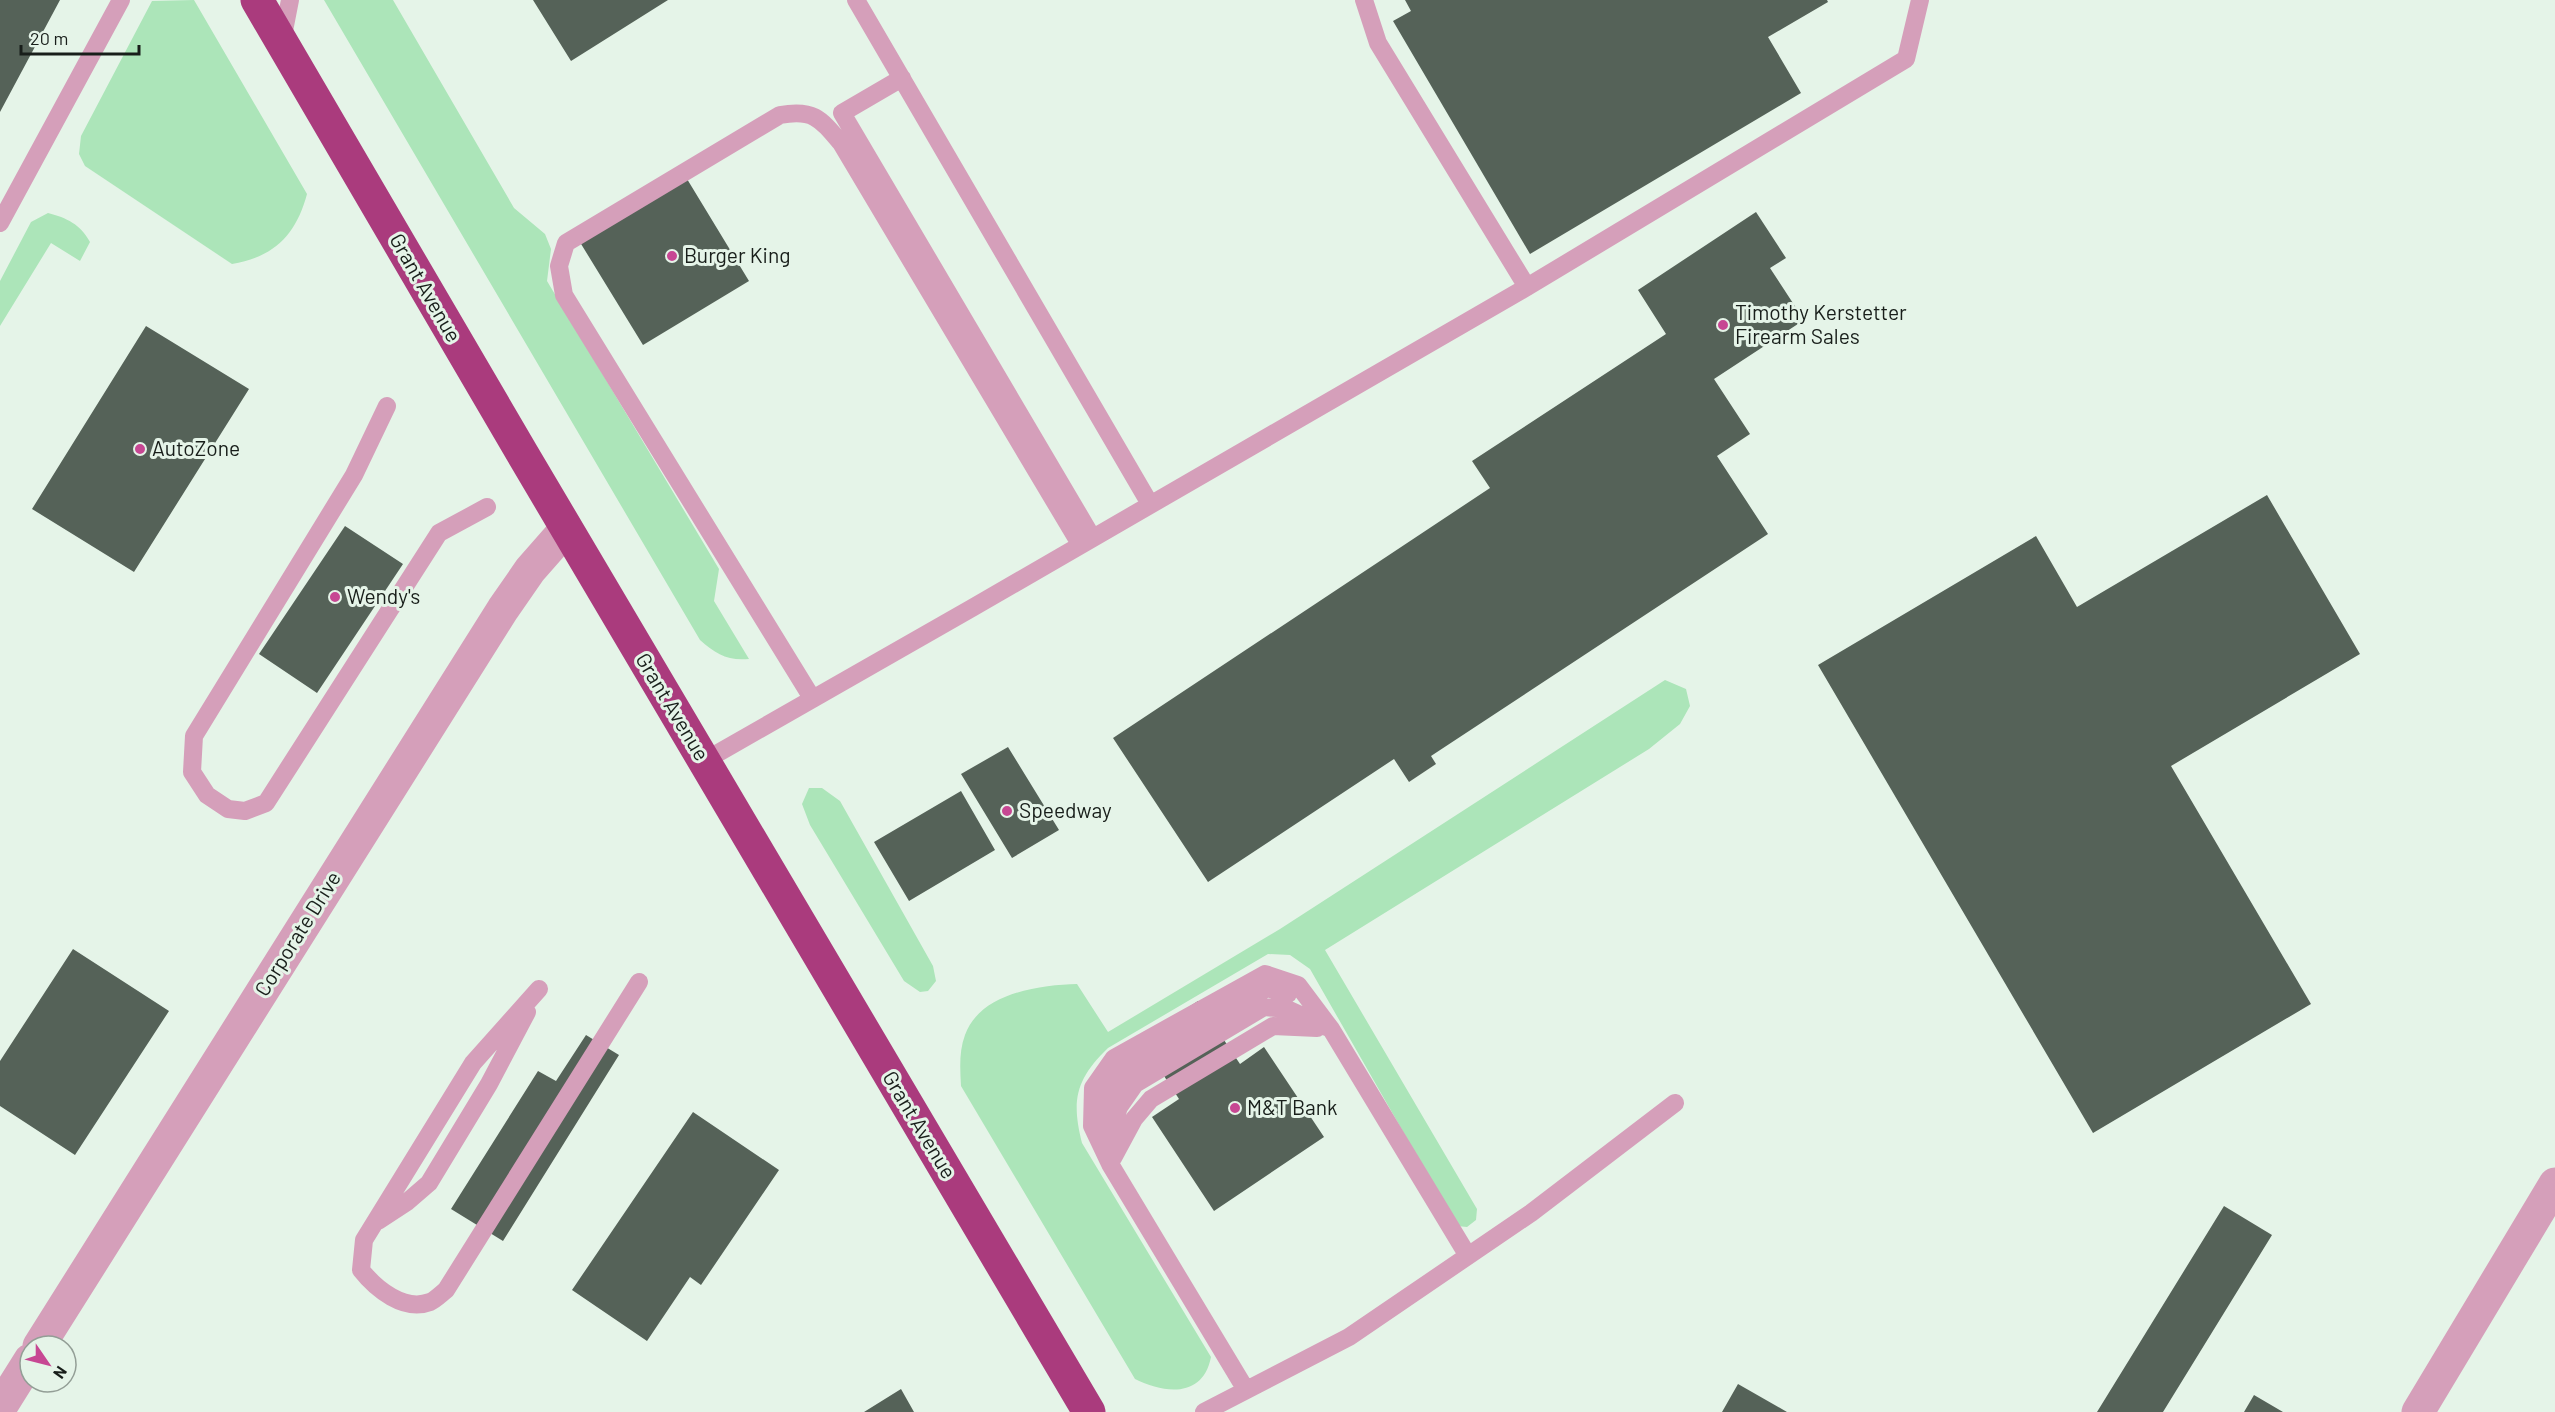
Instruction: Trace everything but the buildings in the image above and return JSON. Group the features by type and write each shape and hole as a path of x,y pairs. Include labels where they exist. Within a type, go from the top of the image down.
{"highway":[{"name":"Grant Avenue","path":"257,0 566,529 1089,1412"}],"street":[{"name":"Corporate Drive","path":"47,1334 503,609 530,570 566,529"},
{"path":"2418,1412 2555,1184"},
{"path":"0,1408 18,1379"}],"lane":[{"path":"0,223 121,0"},
{"path":"282,43 290,0"},
{"path":"856,0 1150,504"},
{"path":"1364,0 1378,43 1527,286"},
{"path":"704,761 1527,286 1906,59 1920,0"},
{"path":"902,78 842,113 1086,540"},
{"path":"812,698 564,295 559,266 567,243 780,115 801,111 824,123 841,143 1086,540"},
{"path":"387,406 354,475 194,736 192,772 207,795 228,809 245,811 266,804 439,533 487,507"},
{"path":"1246,1390 1110,1164 1092,1126 1094,1088 1114,1058 1265,974 1298,985 1331,1029 1468,1256"},
{"path":"374,1223 407,1202 429,1183 489,1084 538,989 473,1063 374,1223 364,1240 361,1270 374,1286 407,1304 430,1302 446,1290 639,982"},
{"path":"1110,1164 1111,1132 1119,1107 1135,1084 1264,1007 1287,1009 1331,1029"},
{"path":"1204,1412 1349,1337 1531,1213 1675,1103"}],"green space":[{"path":"194,0 307,194 297,221 281,242 260,256 232,264 85,166 79,154 81,136 152,1"},
{"path":"324,0 393,0 514,208 545,234 551,249 547,281 719,569 714,601 749,659 734,659 722,655 700,640"},
{"path":"48,213 72,223 90,242 80,261 51,243 0,326 0,281 31,222"},
{"path":"1665,680 1686,689 1690,706 1680,724 1649,749 1325,950 1477,1209 1476,1220 1467,1227 1457,1226 1310,969 1290,955 1268,954 1108,1048 1097,1059 1083,1080 1077,1102 1082,1143 1211,1357 1207,1370 1200,1380 1181,1389 1158,1388 1135,1379 961,1086 962,1047 965,1035 973,1021 983,1009 1012,994 1046,986 1077,984 1108,1032 1280,929"},
{"path":"809,788 822,788 840,801 933,966 936,981 928,991 920,992 904,981 810,825 802,804"}],"place":[{"name":"Burger King","path":"672,256"},
{"name":"Timothy Kerstetter Firearm Sales","path":"1723,325"},
{"name":"AutoZone","path":"140,449"},
{"name":"Wendy's","path":"335,597"},
{"name":"Speedway","path":"1007,811"},
{"name":"M&T Bank","path":"1235,1108"}]}
